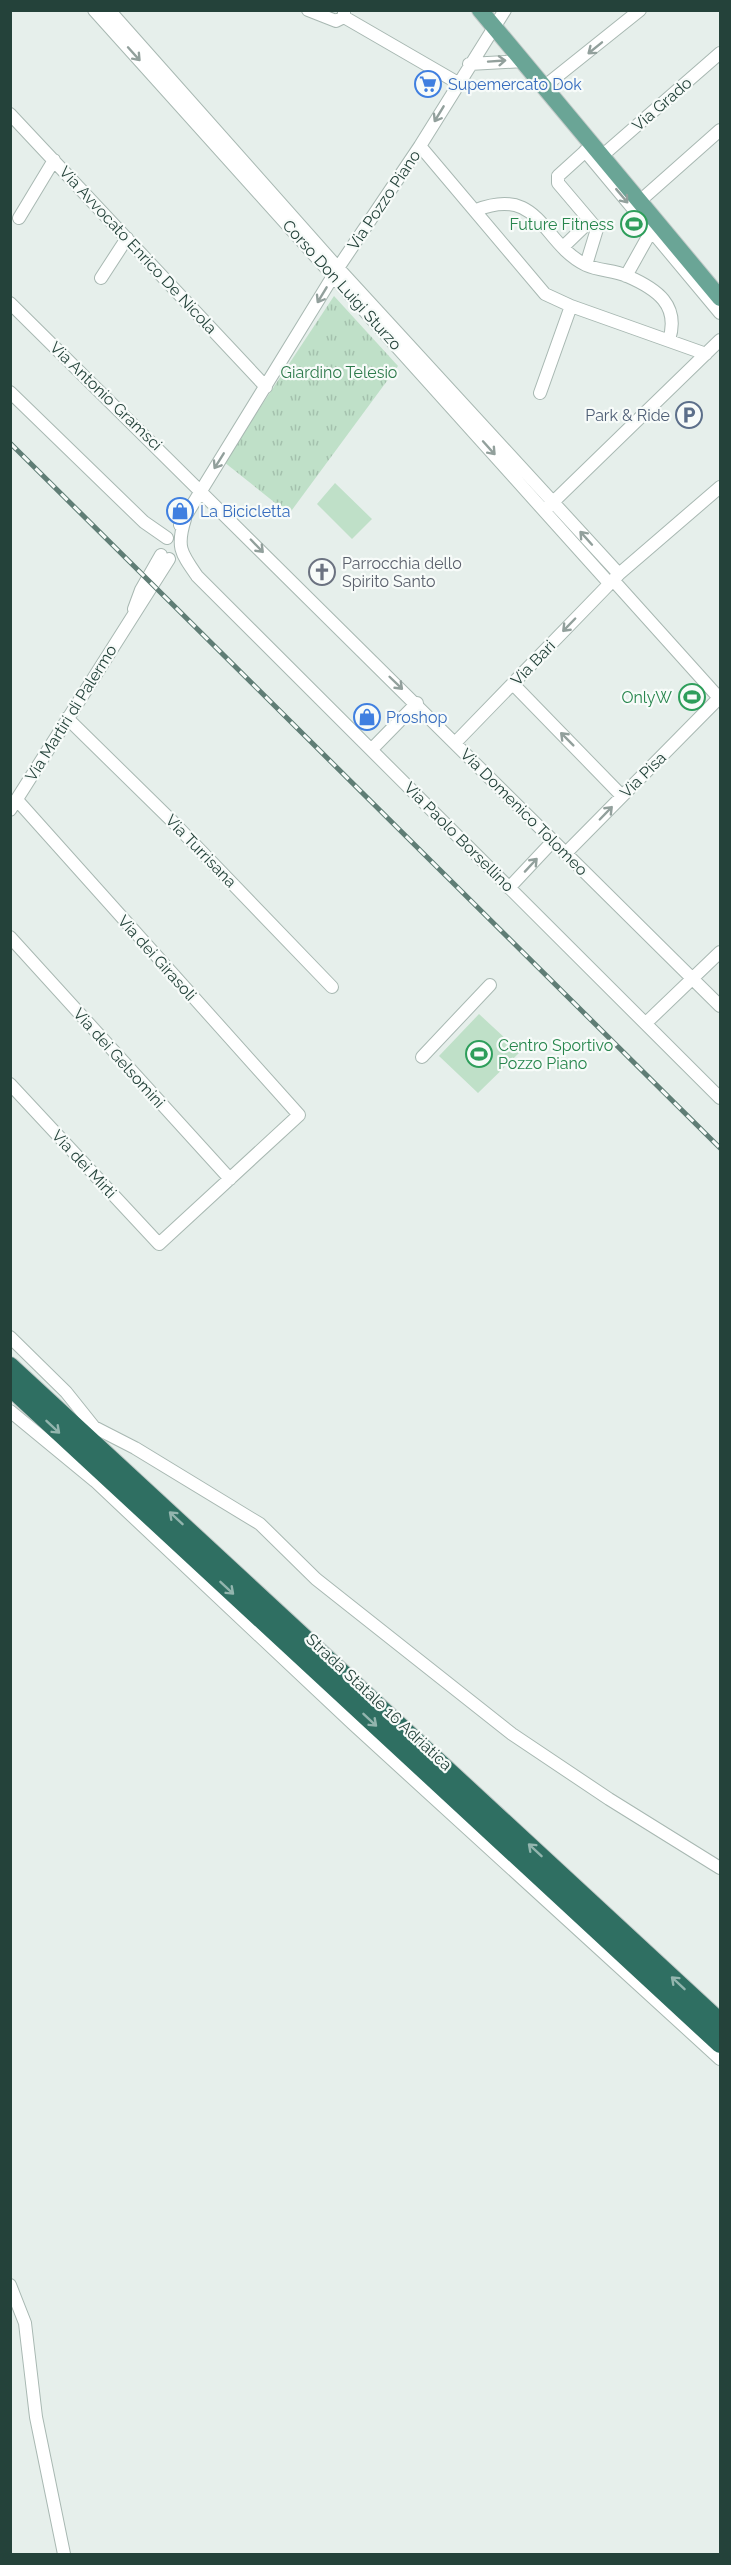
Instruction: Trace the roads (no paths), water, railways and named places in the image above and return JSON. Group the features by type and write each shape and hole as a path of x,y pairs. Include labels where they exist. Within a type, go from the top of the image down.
{"highway":[{"name":"Strada Statale 16 Adriatica","path":"10,1366 720,2022"},
{"name":"Strada Statale 16 Adriatica","path":"10,1387 720,2044"}],"main road":[{"path":"480,10 524,61 594,150 640,200 654,225 720,298"}],"street":[{"name":"Corso Don Luigi Sturzo","path":"94,10 549,506 720,698"},
{"name":"Corso Don Luigi Sturzo","path":"110,10 336,272"},
{"path":"308,10 336,21 344,14 458,83"},
{"name":"Via Pozzo Piano","path":"131,615 141,590 170,549 201,490 267,387 336,272 420,146 469,64 505,10"},
{"path":"545,87 640,10"},
{"name":"Via Grado","path":"590,222 558,183 562,170 594,150 720,53"},
{"path":"469,64 524,61"},
{"name":"Via Avvocato Enrico De Nicola","path":"10,114 267,387"},
{"path":"640,200 720,130"},
{"path":"420,146 545,294 571,306 706,354"},
{"path":"594,150 720,313"},
{"path":"19,218 54,160"},
{"path":"476,210 503,202 522,206 537,215 563,247 586,265 626,276 658,293 671,310 674,325 669,340"},
{"path":"563,247 590,222 597,229 586,265"},
{"path":"626,276 654,225"},
{"path":"101,278 127,238"},
{"name":"Via Antonio Gramsci","path":"10,303 201,490"},
{"path":"540,393 571,306"},
{"path":"549,506 720,340"},
{"name":"Via Paolo Borsellino","path":"10,392 144,522 720,1098"},
{"name":"Via Bari","path":"455,742 614,579 720,487"},
{"name":"Via Domenico Tolomeo","path":"201,490 417,703 565,855 720,1006"},
{"name":"Via Martiri di Palermo","path":"14,805 131,615"},
{"path":"513,684 622,796"},
{"name":"Via Pisa","path":"565,855 720,698"},
{"path":"372,749 417,703"},
{"name":"Via Turrisana","path":"67,718 173,822 332,987"},
{"name":"Via dei Girasoli","path":"14,805 299,1115 230,1179"},
{"path":"509,888 553,841"},
{"name":"Via dei Gelsomini","path":"10,937 230,1179"},
{"path":"646,1023 720,952"},
{"path":"422,1057 490,985"},
{"name":"Via dei Mirti","path":"10,1084 159,1244 230,1179"},
{"path":"10,1337 66,1392 94,1427 135,1448 260,1524 316,1579 512,1734 609,1799 720,1868"},
{"path":"10,1411 94,1481 352,1724 720,2060"},
{"path":"10,2285 25,2323 36,2417 64,2554"}],"railway":[{"path":"10,443 720,1148"}],"place":[{"name":"Supemercato Dok","path":"428,84"},
{"name":"Future Fitness","path":"634,224"},
{"name":"Park & Ride","path":"689,415"},
{"name":"La Bicicletta","path":"180,511"},
{"name":"Parrocchia dello Spirito Santo","path":"322,572"},
{"name":"OnlyW","path":"692,697"},
{"name":"Proshop","path":"367,717"},
{"name":"Centro Sportivo Pozzo Piano","path":"479,1054"}],"park label":[{"name":"Giardino Telesio","path":"339,372"}]}
